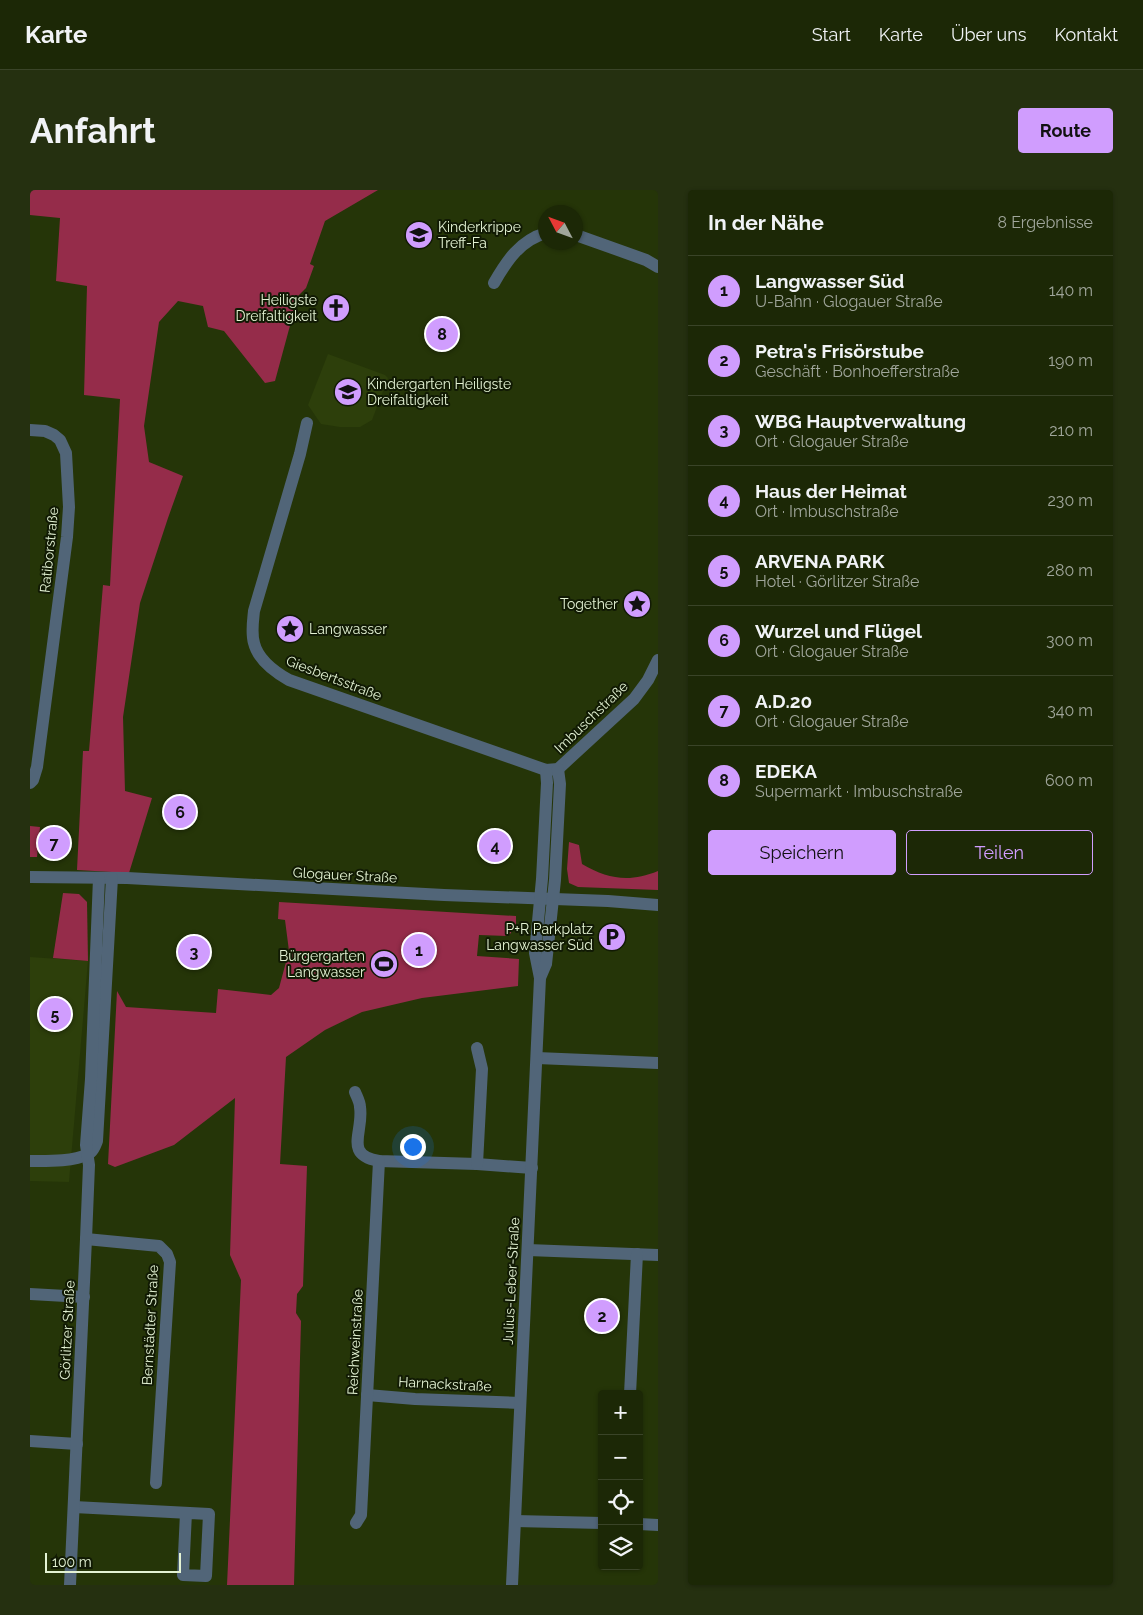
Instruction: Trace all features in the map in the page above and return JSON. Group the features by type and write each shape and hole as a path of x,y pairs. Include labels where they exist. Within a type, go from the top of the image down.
{"street":[{"path":"494,283 507,260 519,248 538,236"},
{"path":"583,238 646,260 658,267"},
{"name":"Giesbertsstraße","path":"307,423 254,611 254,644 260,656 268,666 289,680 552,769"},
{"name":"Ratiborstraße","path":"30,430 45,431 60,440 66,453 69,507 67,537 37,767 33,780 30,783"},
{"name":"Imbuschstraße","path":"552,769 634,699 648,680 658,660"},
{"path":"546,898 542,879 547,783 552,769"},
{"name":"Glogauer Straße","path":"30,877 105,878 546,898 658,905"},
{"name":"Görlitzer Straße","path":"70,1585 84,1297 88,1154 95,1147 98,1135 105,878"},
{"name":"Julius-Leber-Straße","path":"512,1585 540,978 535,953 546,898"},
{"path":"477,1164 482,1069 478,1048"},
{"path":"537,1058 658,1063"},
{"path":"355,1092 360,1107 358,1150 362,1156 370,1160 532,1168"},
{"path":"30,1161 68,1159 88,1154"},
{"name":"Reichweinstraße","path":"356,1524 361,1515 379,1161"},
{"name":"Bernstädter Straße","path":"86,1239 159,1246 167,1254 170,1262 156,1483"},
{"path":"528,1250 658,1255"},
{"path":"630,1390 637,1254"},
{"path":"30,1294 84,1297"},
{"name":"Harnackstraße","path":"367,1394 414,1399 520,1403"},
{"path":"30,1441 77,1444"},
{"path":"74,1507 209,1514 206,1576 184,1575 186,1513"},
{"path":"515,1521 598,1523"},
{"path":"643,1524 658,1525"}],"shaded area":[{"path":"30,190 378,190 325,221 310,264 314,266 306,288 298,296 275,381 265,383 224,331 208,327 203,306 178,301 159,322 144,426 149,462 183,476 140,603 123,717 125,791 152,798 129,873 77,870 83,751 89,751 103,585 110,586 120,399 84,395 87,286 56,281 60,218 30,215"},
{"name":"Kindergarten Heiligste Dreifaltigkeit","path":"328,354 385,375 388,378 372,420 360,427 340,427 321,424 308,405"},
{"path":"30,826 40,827 37,857 30,857"},
{"path":"569,842 579,845 582,864 610,876 619,878 638,877 658,871 658,890 578,887 569,883 567,869"},
{"path":"63,893 79,894 87,902 88,961 53,958"},
{"path":"279,902 516,916 516,925 511,925 511,933 507,936 479,935 477,956 519,959 518,986 422,998 362,1012 325,1030 286,1057 280,1164 307,1166 303,1286 297,1294 296,1313 301,1321 294,1585 227,1585 241,1280 230,1255 235,1098 174,1145 115,1167 108,1164 117,991 126,1007 216,1013 218,989 271,995 279,988 289,951 285,920 278,919"},
{"path":"30,957 88,961 69,1182 30,1181"}],"place":[{"name":"Kinderkrippe Treff-Fa","path":"419,235"},
{"name":"Heiligste Dreifaltigkeit","path":"336,308"},
{"name":"EDEKA","path":"442,334"},
{"name":"Kindergarten Heiligste Dreifaltigkeit","path":"348,392"},
{"name":"Together","path":"637,604"},
{"name":"Langwasser","path":"290,629"},
{"name":"Wurzel und Flügel","path":"180,812"},
{"name":"A.D.20","path":"54,843"},
{"name":"Haus der Heimat","path":"495,846"},
{"name":"P+R Parkplatz Langwasser Süd","path":"612,937"},
{"name":"Langwasser Süd","path":"419,950"},
{"name":"WBG Hauptverwaltung","path":"194,952"},
{"name":"Bürgergarten Langwasser","path":"384,964"},
{"name":"ARVENA PARK","path":"55,1014"},
{"name":"Petra's Frisörstube","path":"602,1316"}]}
